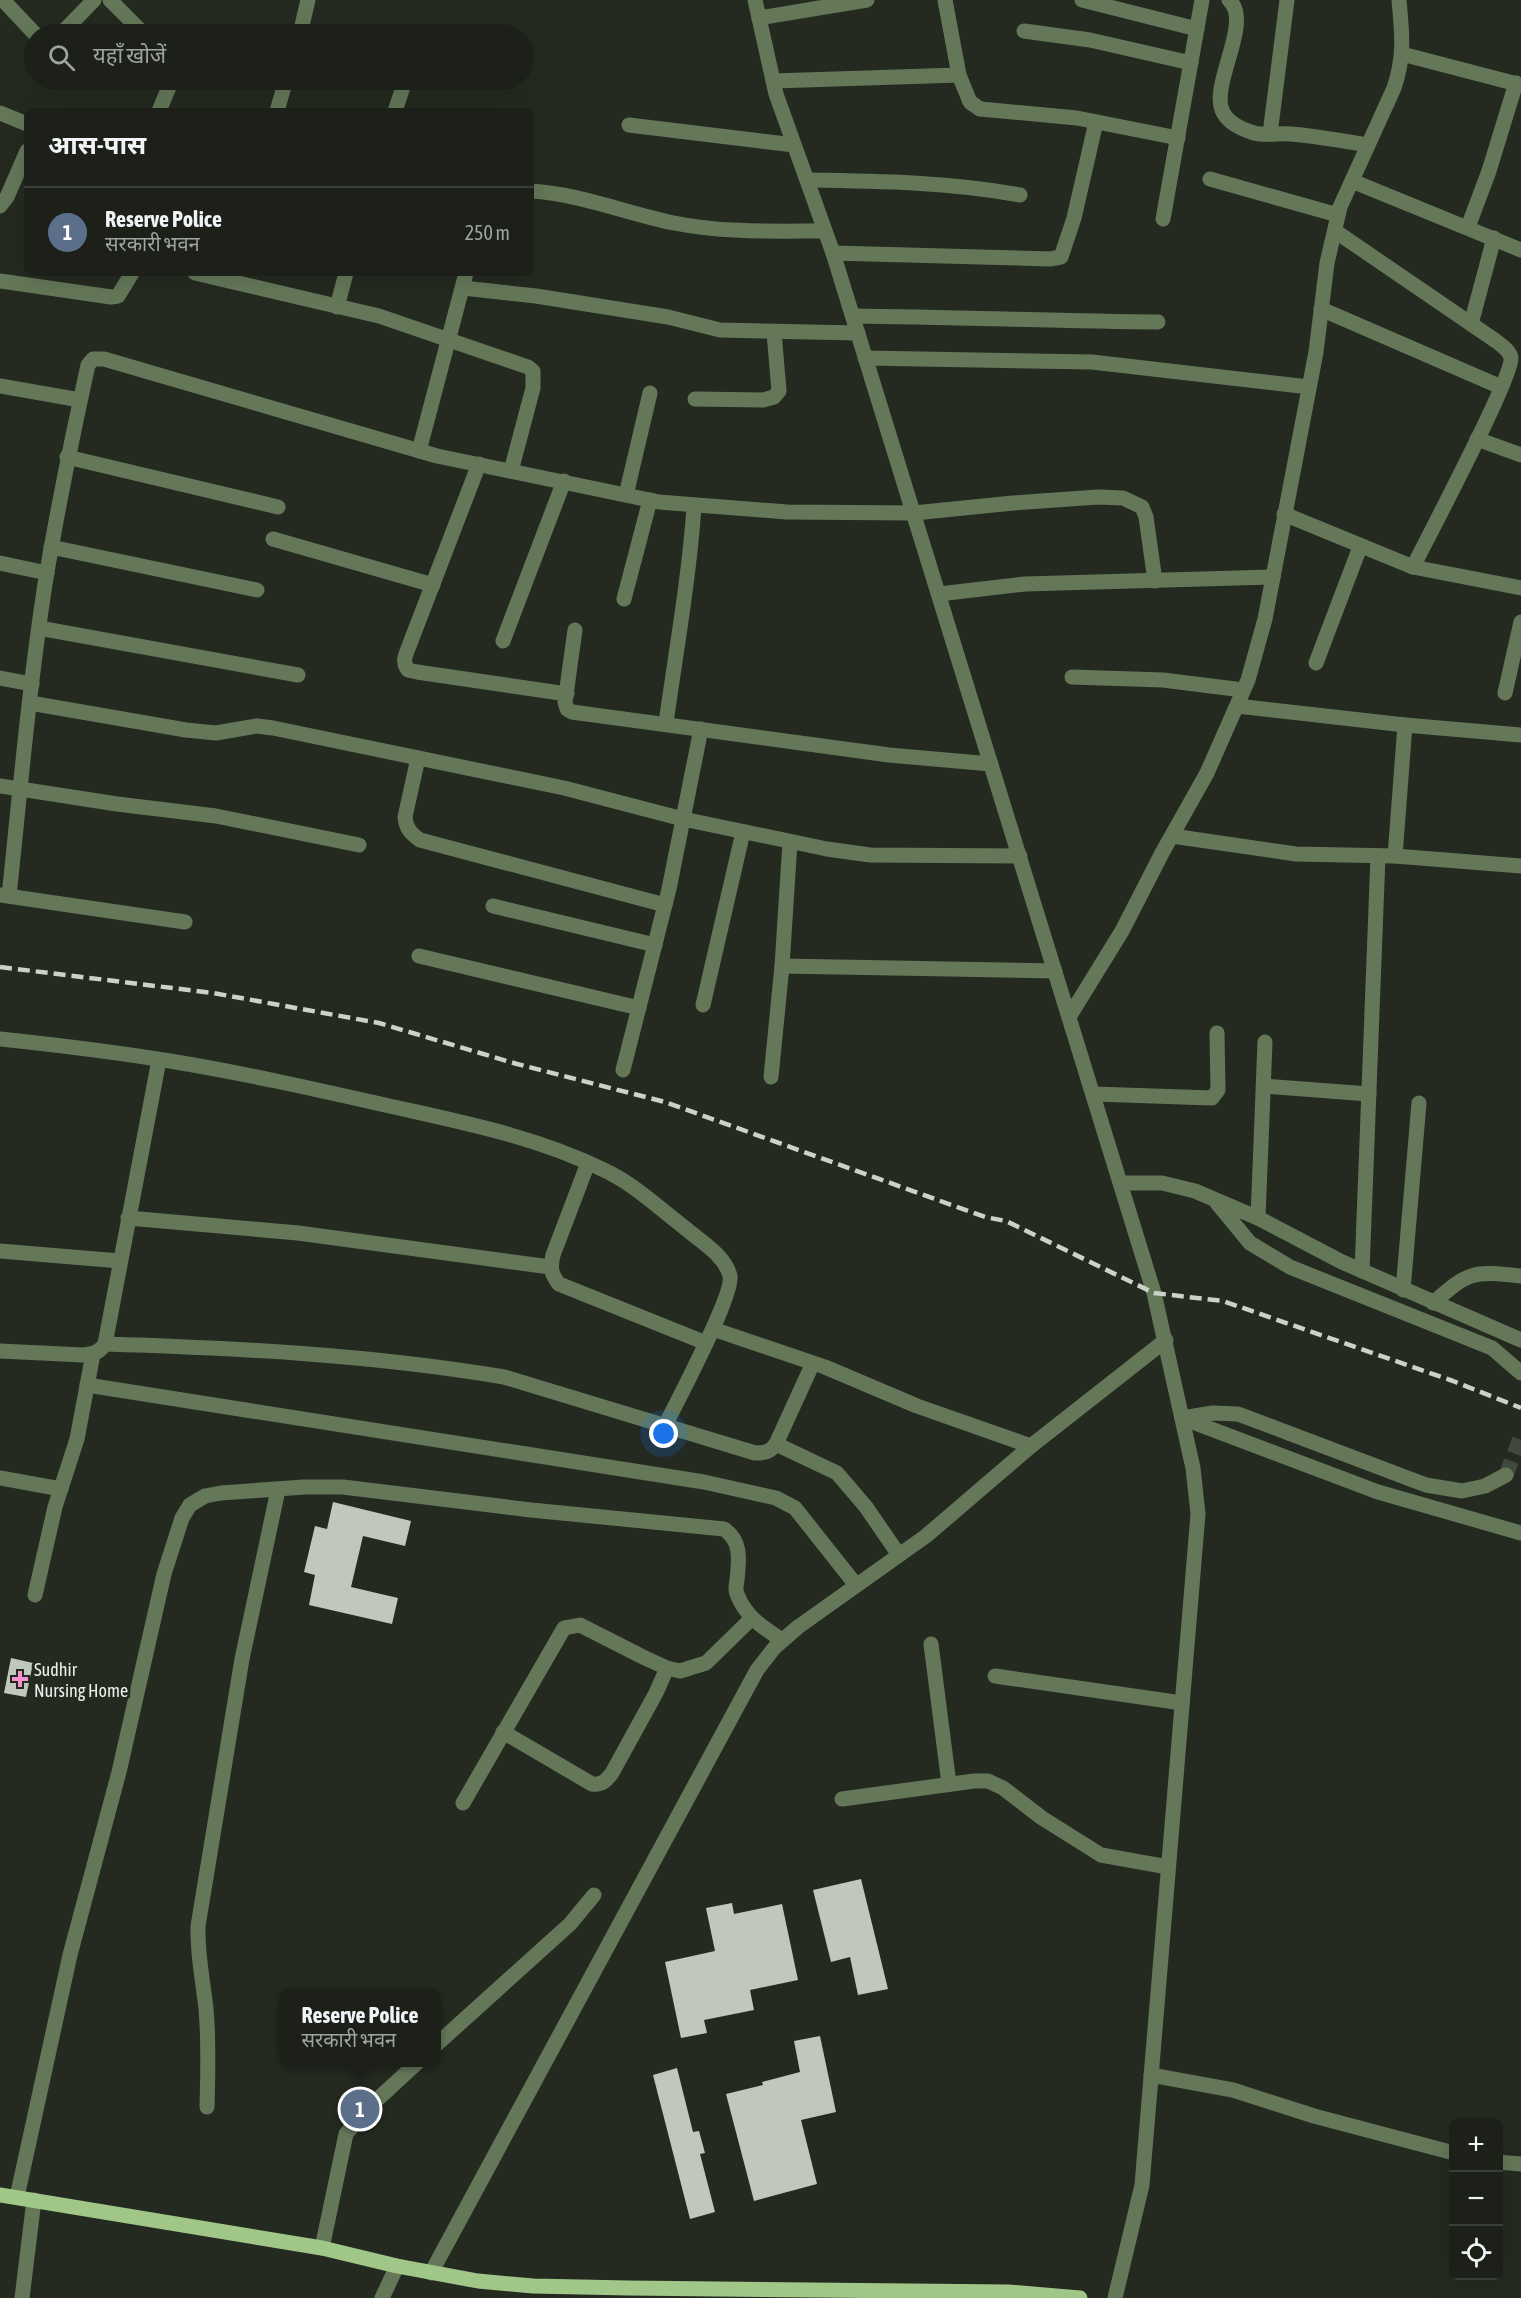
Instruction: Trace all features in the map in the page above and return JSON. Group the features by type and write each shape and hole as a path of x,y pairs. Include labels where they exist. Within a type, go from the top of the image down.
{"main road":[{"path":"0,2195 322,2248 397,2266 478,2281 533,2286 832,2293 1009,2292 1080,2298"}],"street":[{"path":"3,0 26,24"},
{"path":"71,24 94,0"},
{"path":"110,0 134,24"},
{"path":"302,24 308,0"},
{"path":"755,0 773,81 853,316 1154,1293 1193,1468 1198,1514 1142,2185 1115,2298"},
{"path":"759,18 867,0"},
{"path":"945,0 959,75 970,102 980,109 1096,122 1178,138"},
{"path":"1082,0 1197,29"},
{"path":"1163,219 1202,0"},
{"path":"1229,0 1236,10 1236,24 1219,101 1222,112 1233,124 1254,133 1308,136 1368,145"},
{"path":"1270,134 1287,0"},
{"path":"1070,1017 1122,931 1208,773 1243,690 1265,619 1309,387 1327,263 1338,215 1400,70 1403,44 1399,0"},
{"path":"1024,31 1090,40 1191,63"},
{"path":"1402,54 1518,84 1468,227"},
{"path":"773,81 959,75"},
{"path":"160,108 168,90"},
{"path":"278,108 283,90"},
{"path":"396,108 402,90"},
{"path":"0,113 24,123"},
{"path":"833,253 1050,260 1061,256 1074,218 1096,122"},
{"path":"629,125 794,145"},
{"path":"0,206 7,197 24,158"},
{"path":"1210,179 1338,215"},
{"path":"807,180 978,187 1020,195"},
{"path":"1352,181 1521,250"},
{"path":"534,191 584,198 675,223 760,231 825,231"},
{"path":"1335,231 1496,341 1516,361 1510,367 1413,567"},
{"path":"1471,324 1494,238"},
{"path":"0,281 111,297 118,296 130,276"},
{"path":"208,276 379,316 528,367 533,371 533,388 511,471"},
{"path":"337,307 345,276"},
{"path":"419,451 465,280 536,296 668,317 720,330 858,333"},
{"path":"1321,309 1501,387"},
{"path":"853,316 1158,322"},
{"path":"695,399 763,400 774,397 779,391 774,332"},
{"path":"866,358 1092,362 1309,387"},
{"path":"185,922 4,896 51,547 67,457 88,365 93,359 104,359 419,451 650,500 694,507 787,512 914,513 1013,503 1124,498 1142,507 1146,517 1155,581"},
{"path":"0,386 80,400"},
{"path":"626,495 650,393"},
{"path":"1477,439 1521,455"},
{"path":"67,457 278,507"},
{"path":"479,464 405,658 405,665 408,670 567,694"},
{"path":"503,641 564,482"},
{"path":"624,599 650,500"},
{"path":"666,723 690,561 694,507"},
{"path":"1284,514 1413,567 1521,588"},
{"path":"273,540 433,585"},
{"path":"51,547 257,590"},
{"path":"1316,663 1360,547"},
{"path":"0,563 47,573"},
{"path":"939,594 1025,584 1273,576"},
{"path":"1505,693 1521,622"},
{"path":"39,628 298,675"},
{"path":"575,630 567,694 567,709 572,712 889,755 991,764"},
{"path":"1072,677 1163,680 1243,690"},
{"path":"0,678 32,684"},
{"path":"30,703 186,730 216,733 257,726 273,728 564,788 683,819 790,842 870,855 1020,856"},
{"path":"1237,706 1521,735"},
{"path":"1395,856 1406,725"},
{"path":"623,1070 665,905 701,729"},
{"path":"418,758 405,825 411,834 420,840 665,905"},
{"path":"0,786 216,816 359,845"},
{"path":"703,1005 743,832"},
{"path":"1172,836 1296,854 1395,856 1521,867"},
{"path":"771,1077 782,966 790,842"},
{"path":"1362,1271 1378,856"},
{"path":"493,906 655,945"},
{"path":"419,956 639,1008"},
{"path":"782,966 1055,971"},
{"path":"1094,1094 1212,1098 1218,1090 1217,1033"},
{"path":"0,1039 159,1060 273,1080 490,1129 561,1151 606,1171 638,1190 713,1251 724,1263 730,1276 730,1286 713,1329 666,1424"},
{"path":"1258,1218 1265,1042"},
{"path":"0,1351 93,1354 105,1344 159,1060"},
{"path":"1264,1086 1369,1094"},
{"path":"1403,1290 1419,1103"},
{"path":"588,1163 550,1267 553,1276 559,1284 706,1343"},
{"path":"1121,1183 1162,1184 1195,1191 1258,1218 1403,1290 1521,1340"},
{"path":"1215,1200 1251,1243 1290,1267 1492,1348 1521,1373"},
{"path":"128,1218 298,1233 550,1267"},
{"path":"0,1251 120,1261"},
{"path":"1433,1303 1459,1280 1474,1274 1489,1272 1521,1276"},
{"path":"713,1329 813,1363 917,1406 1030,1446"},
{"path":"431,2273 757,1670 782,1640 798,1627 926,1536 1030,1446 1166,1340"},
{"path":"105,1344 343,1357 504,1377 756,1453 771,1451 776,1444 813,1363"},
{"path":"35,1595 60,1489 78,1439 93,1354"},
{"path":"87,1385 693,1480 776,1498 795,1508 856,1585"},
{"path":"1182,1418 1213,1413 1238,1414 1426,1485 1462,1491 1485,1486 1506,1475"},
{"path":"1182,1418 1378,1492 1521,1533"},
{"path":"776,1444 837,1473 866,1507 899,1555"},
{"path":"0,1478 60,1489"},
{"path":"17,2197 70,1954 119,1772 164,1574 182,1518 190,1504 205,1496 221,1493 304,1487 343,1487 531,1510 724,1529 734,1536 737,1546 735,1592 751,1618 782,1640"},
{"path":"207,2107 208,2040 197,1951 198,1926 242,1659 278,1490"},
{"path":"462,1803 564,1628 580,1624 667,1668 680,1671 706,1664 751,1618"},
{"path":"931,1644 949,1784"},
{"path":"503,1732 592,1784 599,1785 606,1781 612,1773 656,1693 667,1668"},
{"path":"996,1676 1182,1703"},
{"path":"842,1799 988,1781 1003,1788 1042,1818 1101,1855 1168,1867"},
{"path":"441,2040 570,1924 594,1895"},
{"path":"322,2248 346,2134 367,2109 413,2067"},
{"path":"1151,2075 1233,2090 1314,2116 1449,2152"},
{"path":"1503,2162 1521,2164"},
{"path":"22,2298 34,2200"},
{"path":"382,2298 397,2266"}],"building":[{"path":"333,1502 411,1521 405,1546 363,1536 351,1587 398,1598 392,1624 309,1605 315,1575 304,1572 315,1526 327,1529"},
{"path":"11,1658 33,1663 26,1697 4,1693"},
{"path":"861,1879 888,1989 858,1995 850,1957 831,1962 813,1890"},
{"path":"732,1903 734,1914 782,1904 798,1980 750,1990 754,2010 704,2020 707,2033 681,2038 665,1962 715,1951 706,1908"},
{"path":"820,2036 836,2112 801,2120 817,2184 754,2201 726,2094 763,2085 762,2082 800,2072 794,2041"},
{"path":"677,2068 693,2132 699,2131 705,2153 700,2154 715,2212 690,2219 653,2075"}],"tunnel":[{"path":"1506,1475 1521,1436"}],"railway":[{"path":"0,967 213,993 379,1023 517,1064 665,1102 985,1217 1006,1221 1154,1293 1223,1301 1453,1381 1521,1408"}],"place":[{"name":"Sudhir Nursing Home","path":"20,1679"},
{"name":"Reserve Police","path":"360,2109"}]}
